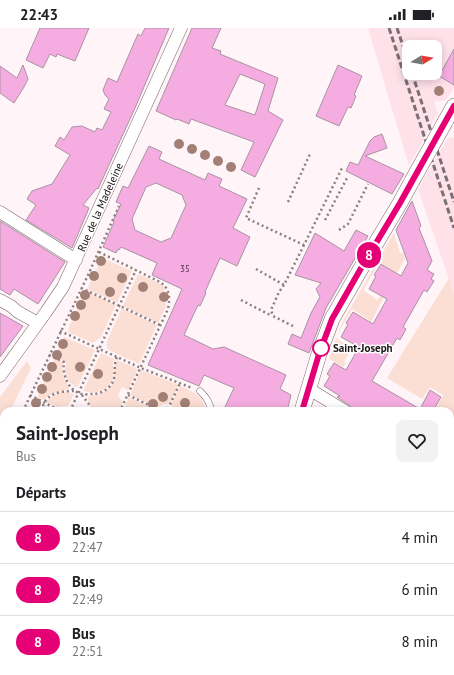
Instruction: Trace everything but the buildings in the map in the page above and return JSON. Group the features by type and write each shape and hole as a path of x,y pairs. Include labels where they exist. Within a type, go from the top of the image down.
{"street":[{"name":"Rue de la Madeleine","path":"0,376 63,288 181,28"},
{"path":"303,407 319,354 332,319 412,181 450,120"},
{"path":"0,212 76,260"},
{"path":"0,300 38,323"},
{"path":"308,390 338,407"}],"lane":[{"path":"200,391 205,395 210,407"}],"path":[{"path":"288,202 310,154"},
{"path":"273,316 271,310 279,292 284,285 342,168"},
{"path":"325,220 347,178"},
{"path":"338,230 348,224 368,184"},
{"path":"259,188 246,218 304,245"},
{"path":"25,407 99,252 118,206"},
{"path":"99,252 164,284 169,292 170,298 168,309 122,407"},
{"path":"256,269 284,285"},
{"path":"72,407 80,394 99,349 136,270"},
{"path":"81,288 160,326"},
{"path":"241,300 295,327"},
{"path":"60,331 141,368 200,391"},
{"path":"49,354 64,362 64,375 67,381 91,407"},
{"path":"80,394 100,393 108,388 113,381 114,363 116,357"},
{"path":"170,407 180,383"},
{"path":"44,407 49,397 58,392 75,391"},
{"path":"30,395 52,407"},
{"path":"128,395 153,407"}],"shaded area":[{"path":"368,28 454,28 454,88 446,100 434,102 438,113 409,166"},
{"path":"453,137 454,294 418,189 447,139"},
{"path":"394,233 400,253 403,253 405,259 397,273 380,262 363,290 377,300 380,296 384,297 372,320 370,323 368,322 369,320 352,309 339,332 344,319"},
{"path":"101,260 107,260 132,271 117,303 87,289"},
{"path":"138,274 163,286 166,306 158,323 123,306"},
{"path":"449,278 454,294 454,407 437,407 443,395 430,387 422,399 387,378"},
{"path":"86,291 116,305 101,337 93,343 68,332"},
{"path":"122,308 157,325 139,364 109,350 107,347 107,341"},
{"path":"64,337 95,350 77,388 70,383 66,377 66,362 55,356"},
{"path":"336,338 350,347 353,344 356,345 352,348 344,362 346,363 343,367 329,359"},
{"path":"101,353 114,359 112,380 110,385 98,392 83,391"},
{"path":"55,358 63,362 63,376 69,389 53,393 44,400 37,397"},
{"path":"116,360 136,368 137,371 128,390 122,387 118,395 123,401 120,407 91,407 88,397 104,392 112,385 114,381"},
{"path":"27,361 31,368 12,407 0,407 0,397"},
{"path":"141,370 178,385 170,404 163,404 159,407 156,407 130,395"},
{"path":"180,386 197,395 205,407 174,407 171,405"},
{"path":"60,392 74,394 68,406 60,407 55,407 46,402 52,396"},
{"path":"129,397 151,407 125,407"}],"railway":[{"path":"389,28 454,228"},
{"path":"397,28 402,43"},
{"path":"414,80 454,202"}],"bus line":[{"name":"8","path":"303,407 319,354 332,319 400,203 454,106"}],"place":[{"name":"Saint-Joseph","path":"321,348"}]}
